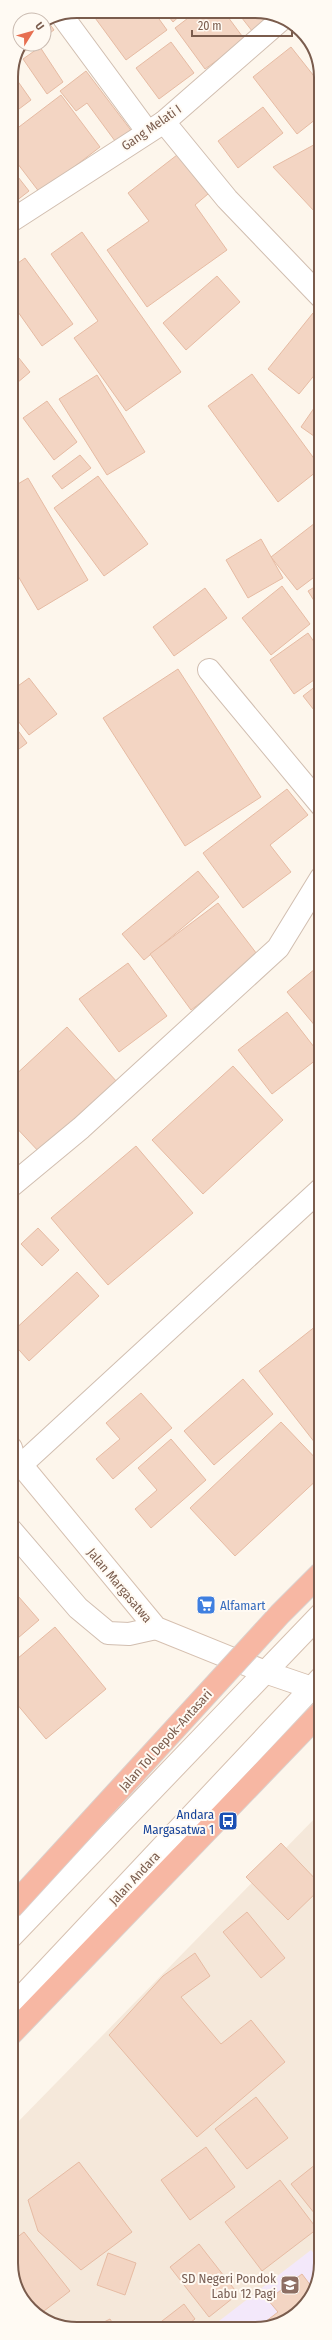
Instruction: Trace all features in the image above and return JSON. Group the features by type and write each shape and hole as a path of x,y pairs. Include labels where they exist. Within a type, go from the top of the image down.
{"highway":[{"name":"Jalan Tol Depok–Antasari","path":"18,1900 280,1614 314,1580"},
{"path":"18,2027 314,1719"}],"street":[{"path":"65,19 155,126 314,290"},
{"name":"Gang Melati I","path":"18,216 155,126 278,23"},
{"path":"209,670 314,797"},
{"path":"18,1180 81,1128 278,948 314,889"},
{"path":"18,1453 314,1195"},
{"name":"Jalan Margasatwa","path":"18,1461 156,1628 265,1672 314,1683"},
{"path":"18,1538 78,1608 108,1633 129,1634 156,1628"},
{"path":"18,1930 314,1621"},
{"name":"Jalan Andara","path":"18,2001 314,1685"}],"shaded area":[{"path":"314,1819 314,2263 311,2282 299,2302 291,2310 281,2316 259,2322 77,2322 66,2321 48,2314 38,2307 28,2296 20,2278 18,2267 18,2122"},
{"name":"SD Negeri Pondok Labu 12 Pagi","path":"311,2250 314,2254 311,2282 299,2302 291,2310 281,2316 259,2322 218,2322"}],"building":[{"path":"95,18 158,18 167,30 126,60"},
{"path":"170,18 177,18 173,22"},
{"path":"188,18 229,18 245,40 205,69 175,28"},
{"path":"242,18 255,18 274,22 256,36"},
{"path":"171,42 194,73 159,99 136,68"},
{"path":"291,47 314,76 314,121 297,134 253,77"},
{"path":"33,52 43,52 63,82 47,94 23,59"},
{"path":"86,71 133,133 118,145 87,103 76,111 60,91"},
{"path":"18,82 31,100 18,110"},
{"path":"61,95 100,147 40,193 18,164 18,128"},
{"path":"263,107 283,133 238,168 218,141"},
{"path":"314,145 314,211 273,167"},
{"path":"177,155 208,194 195,205 227,250 147,307 107,250 149,221 128,193"},
{"path":"18,177 29,191 18,200"},
{"path":"82,232 181,372 126,411 74,338 98,321 51,254"},
{"path":"25,258 73,324 42,346 18,312 18,263"},
{"path":"217,276 240,302 186,350 163,323"},
{"path":"313,313 314,314 314,376 299,394 268,369"},
{"path":"18,357 30,372 18,382"},
{"path":"252,374 314,458 314,474 278,502 208,406"},
{"path":"97,375 145,452 107,475 59,399"},
{"path":"47,401 77,442 54,460 23,418"},
{"path":"314,408 314,436 301,427"},
{"path":"80,455 91,468 62,489 52,476"},
{"path":"98,476 148,544 104,576 54,508"},
{"path":"28,478 88,580 38,610 18,576 18,484"},
{"path":"314,524 314,577 297,590 271,557"},
{"path":"261,539 283,578 248,598 226,560"},
{"path":"282,586 310,624 271,655 242,618"},
{"path":"314,587 314,601 308,591"},
{"path":"205,588 227,618 174,656 153,627"},
{"path":"308,633 314,642 314,680 294,694 270,660"},
{"path":"178,669 261,797 185,846 103,718"},
{"path":"29,678 57,714 29,735 18,721 18,686"},
{"path":"314,687 314,710 303,696"},
{"path":"18,731 27,743 18,750"},
{"path":"287,789 308,815 270,845 291,872 243,908 203,853"},
{"path":"198,871 219,897 144,960 122,934"},
{"path":"218,903 260,958 191,1010 150,954"},
{"path":"128,963 167,1016 119,1052 79,999"},
{"path":"314,970 314,1025 287,992"},
{"path":"287,1012 314,1047 314,1061 272,1094 238,1050"},
{"path":"67,1027 118,1083 41,1154 18,1129 18,1072"},
{"path":"233,1066 283,1120 203,1194 152,1140"},
{"path":"136,1146 193,1213 108,1285 51,1218"},
{"path":"38,1228 59,1250 42,1266 21,1244"},
{"path":"77,1272 99,1296 29,1361 18,1349 18,1327"},
{"path":"314,1328 314,1442 259,1371"},
{"path":"243,1379 273,1414 214,1465 184,1431"},
{"path":"141,1393 172,1428 113,1479 96,1459 120,1439 106,1423"},
{"path":"281,1422 314,1457 314,1483 235,1556 190,1508"},
{"path":"171,1439 206,1480 151,1528 135,1509 157,1490 138,1468"},
{"path":"18,1596 39,1620 18,1638"},
{"path":"55,1627 106,1689 46,1739 18,1705 18,1658"},
{"path":"281,1843 314,1878 314,1895 288,1920 246,1877"},
{"path":"247,1912 285,1958 261,1978 223,1932"},
{"path":"195,1953 210,1976 181,1997 221,2044 251,2020 285,2062 197,2137 109,2035 163,1976"},
{"path":"256,2097 288,2138 247,2169 215,2129"},
{"path":"206,2147 235,2187 190,2220 161,2180"},
{"path":"79,2162 132,2232 81,2270 38,2231 28,2200"},
{"path":"314,2166 314,2213 291,2184"},
{"path":"280,2180 314,2225 314,2231 262,2271 225,2222"},
{"path":"24,2232 70,2291 44,2311 28,2296 20,2278 18,2267 18,2237"},
{"path":"199,2244 238,2294 209,2317 170,2267"},
{"path":"108,2253 136,2263 125,2295 97,2285"},
{"path":"302,2274 310,2284 299,2302 291,2310 281,2316 267,2321 278,2312 268,2300"},
{"path":"184,2304 195,2319 191,2322 161,2322"},
{"path":"110,2319 112,2322 104,2322"}],"place":[{"name":"Alfamart","path":"206,1605"},
{"name":"Andara Margasatwa 1","path":"228,1821"},
{"name":"SD Negeri Pondok Labu 12 Pagi","path":"290,2285"}]}
